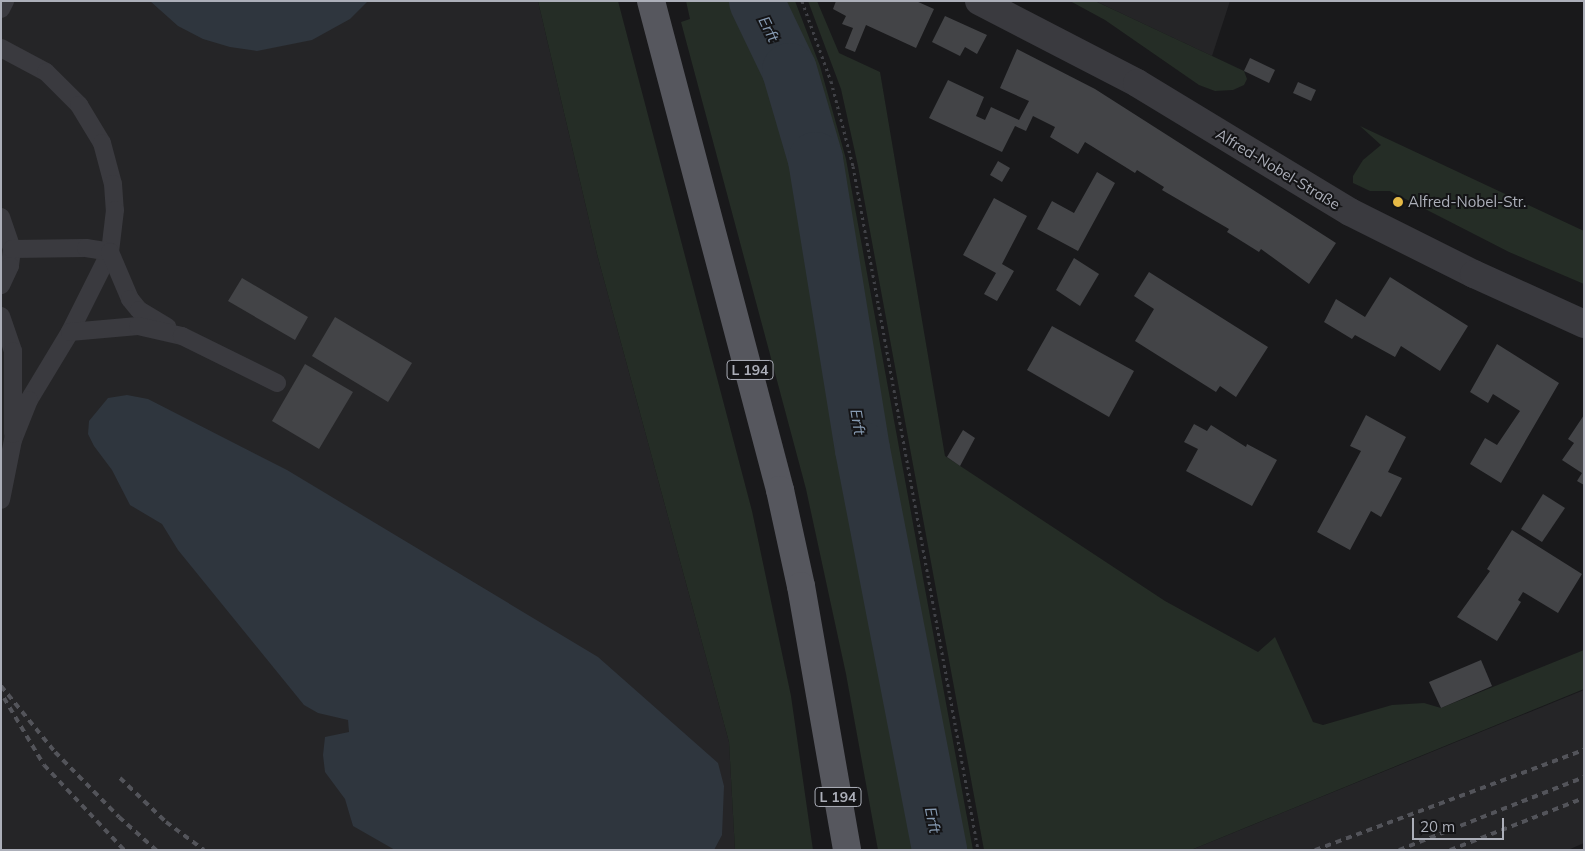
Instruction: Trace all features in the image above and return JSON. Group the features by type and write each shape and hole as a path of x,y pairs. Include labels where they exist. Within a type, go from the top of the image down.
{"main road":[{"name":"L 194","path":"651,1 780,490 801,586 847,850"}],"street":[{"name":"Alfred-Nobel-Straße","path":"979,1 1137,83 1350,212 1474,274 1584,324"}],"lane":[{"path":"1,8 5,1"},
{"path":"1,48 46,72 91,123 102,143 113,184 115,210 110,252 70,332 30,400 13,440 1,500"},
{"path":"1,217 12,249 10,266 1,285"},
{"path":"12,249 86,248 110,252"},
{"path":"110,252 121,282 134,305 182,336 277,383"},
{"path":"1,316 12,351 13,440"},
{"path":"70,332 138,326 182,336"}],"path":[{"path":"802,1 831,82 853,166 978,850"}],"shaded area":[{"path":"1,1 538,1 597,254 729,742 735,850 1,850"},
{"path":"150,1 368,1 350,19 312,40 257,51 230,47 203,39 178,26"},
{"path":"538,1 618,1 752,511 791,696 813,850 735,850 729,742 597,254"},
{"path":"686,1 750,1 776,53 798,120 814,195 842,385 928,850 878,850 846,674 806,489 681,22 690,19"},
{"path":"772,1 795,1 820,66 846,159 973,850 951,850 933,739 874,439 843,243 819,126 794,46"},
{"path":"808,1 817,1 839,53 880,72 945,456 1165,601 1258,652 1275,637 1313,722 1323,725 1392,705 1424,703 1441,708 1584,650 1584,689 1191,850 984,850 858,166 841,89"},
{"path":"1070,1 1095,1 1244,71 1247,79 1244,85 1233,90 1215,91 1199,85 1105,20"},
{"path":"1095,1 1230,1 1212,56"},
{"path":"1360,126 1584,231 1584,284 1509,252 1390,191 1370,191 1353,183 1353,176 1363,160 1381,145"},
{"path":"127,395 148,399 287,470 598,657 718,763 724,786 722,835 714,850 395,850 353,826 345,799 325,772 323,755 325,737 349,732 348,720 318,713 304,705 178,550 162,524 130,505 112,470 94,446 88,434 89,421 108,398"},
{"path":"1584,690 1584,843 1568,850 1191,850"}],"building":[{"path":"836,1 916,1 934,9 916,48 866,25 855,52 845,48 853,28 842,24 846,16 833,9"},
{"path":"945,16 987,35 977,54 965,47 960,56 932,42"},
{"path":"1017,49 1095,89 1336,243 1309,284 1261,249 1259,252 1227,232 1229,229 1162,190 1164,187 1137,170 1135,173 1085,142 1078,154 1050,137 1055,127 1033,116 1026,131 1015,126 1002,152 929,118 948,80 984,97 976,116 985,120 991,107 1019,120 1029,101 1000,88"},
{"path":"1250,58 1275,70 1269,83 1244,71"},
{"path":"1298,82 1316,90 1311,101 1293,93"},
{"path":"998,161 1010,168 1002,182 990,175"},
{"path":"1097,172 1115,183 1078,251 1037,229 1052,201 1074,213"},
{"path":"994,198 1027,216 1002,264 1014,271 997,301 984,294 996,273 963,255"},
{"path":"1074,258 1099,274 1080,306 1056,290"},
{"path":"1149,272 1268,347 1236,397 1220,386 1216,392 1135,341 1154,309 1134,296"},
{"path":"1390,277 1468,326 1440,371 1401,346 1395,357 1355,335 1352,339 1324,322 1336,299 1365,317"},
{"path":"242,278 308,317 295,340 228,301"},
{"path":"335,317 412,363 388,402 312,356"},
{"path":"1052,326 1134,371 1109,417 1027,370"},
{"path":"1497,344 1559,383 1501,483 1470,464 1485,438 1497,445 1520,411 1493,394 1488,403 1470,392"},
{"path":"305,364 353,392 319,449 272,421"},
{"path":"1366,415 1406,437 1388,472 1402,478 1381,517 1371,511 1350,550 1317,532 1361,451 1350,446"},
{"path":"1584,415 1584,485 1577,481 1582,473 1562,460 1574,443 1568,439"},
{"path":"1194,424 1207,431 1211,425 1246,447 1247,444 1277,460 1252,506 1186,471 1198,449 1184,442"},
{"path":"963,430 975,438 960,466 947,457"},
{"path":"1543,494 1565,508 1542,542 1521,529"},
{"path":"1512,530 1582,574 1558,613 1523,592 1518,600 1521,602 1497,641 1457,617 1490,571 1487,569"},
{"path":"1481,660 1492,686 1441,708 1429,682"}],"waterway":[{"name":"Erft","path":"756,1 789,70 815,159 862,449 939,850"}],"railway":[{"path":"1,686 55,752 119,817 156,850"},
{"path":"4,698 44,765 124,850"},
{"path":"1315,850 1584,750"},
{"path":"1399,850 1584,777"},
{"path":"120,778 166,822 204,850"},
{"path":"1450,850 1584,798"}],"place":[{"name":"Alfred-Nobel-Str.","path":"1398,202"}]}
